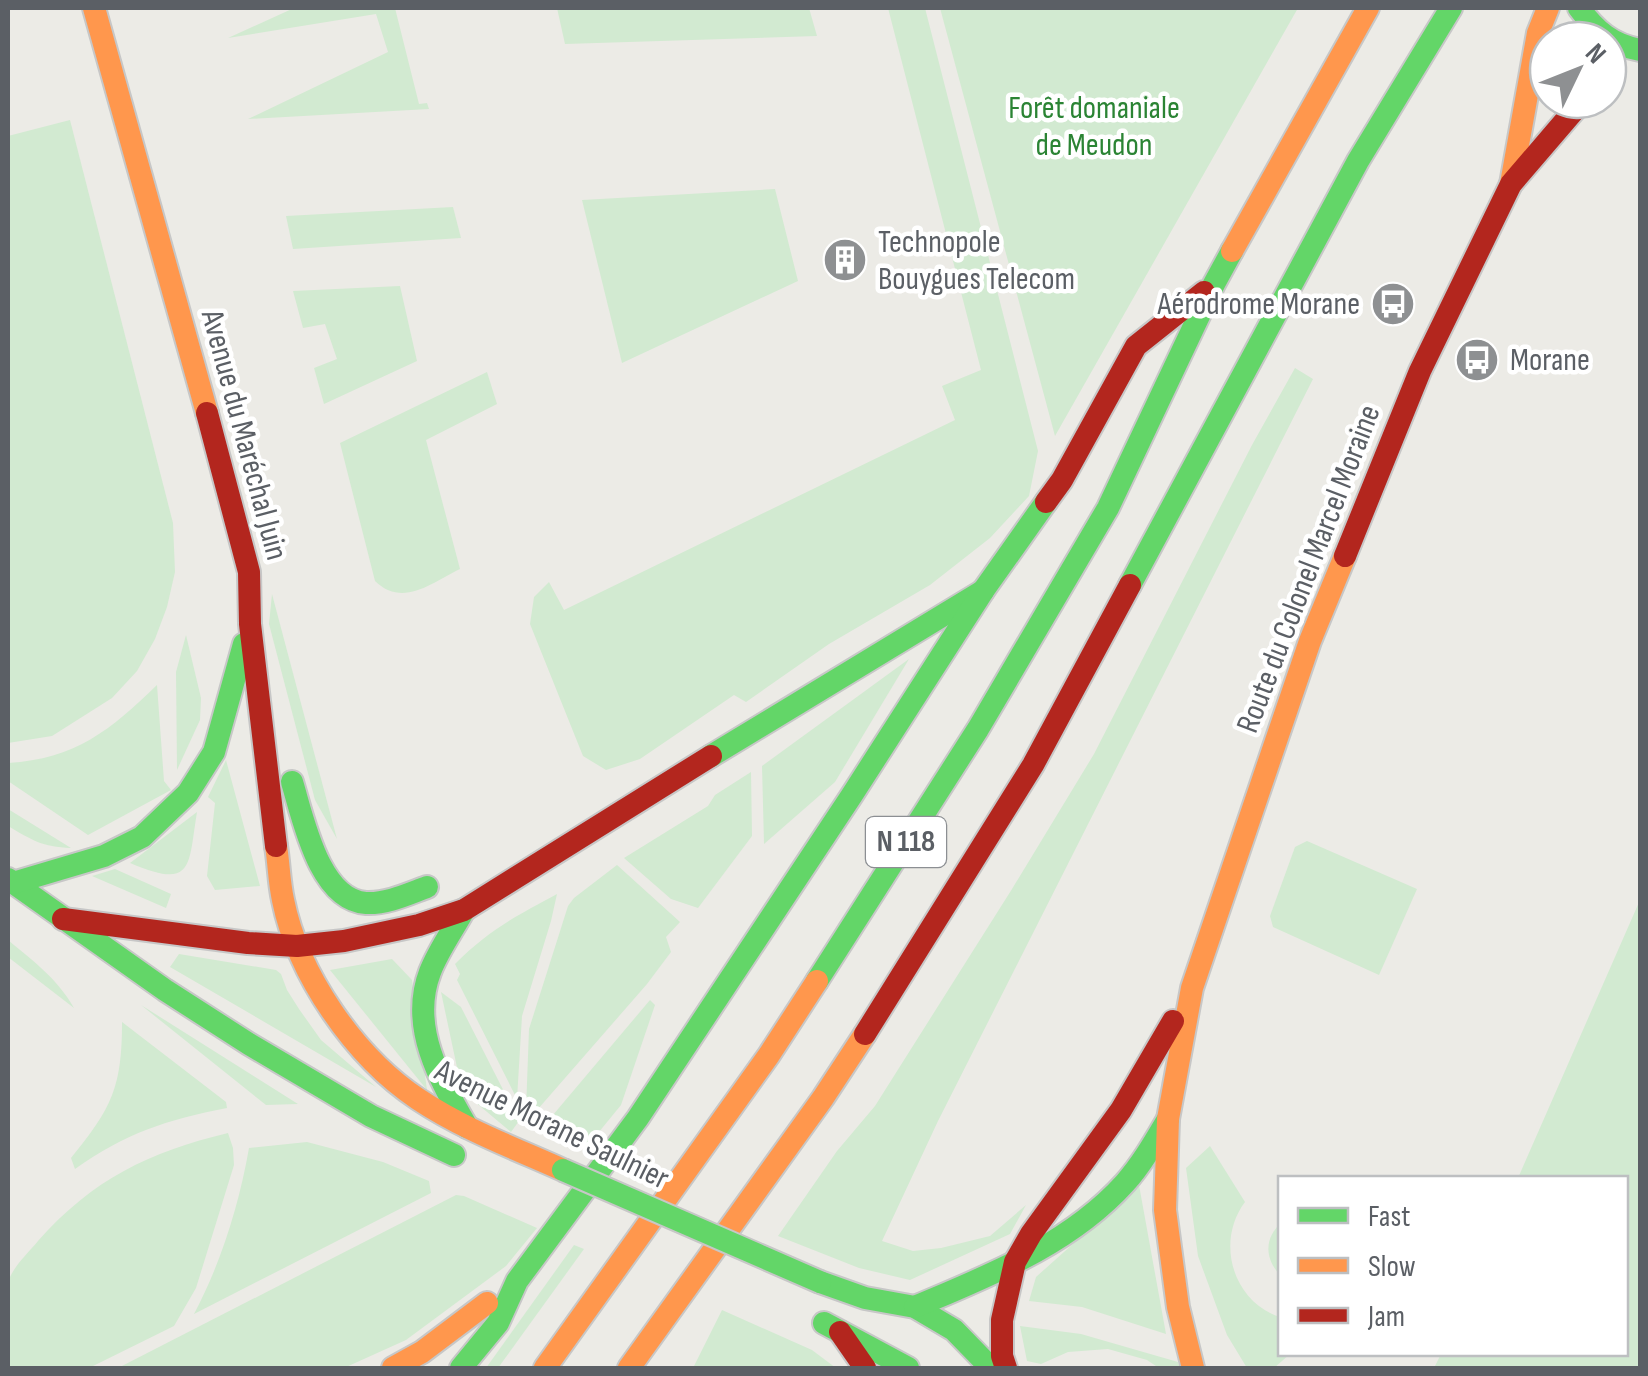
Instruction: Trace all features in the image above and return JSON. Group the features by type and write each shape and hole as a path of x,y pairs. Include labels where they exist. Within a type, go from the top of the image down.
{"main road":[{"name":"Avenue du Maréchal Juin","path":"94,8 249,572 250,624 280,886 297,946"},
{"name":"N 118","path":"545,1368 768,1055 978,729 1108,508 1214,284 1368,8"},
{"name":"N 118","path":"629,1368 834,1082 1032,765 1358,161 1451,8"},
{"name":"Route du Colonel Marcel Moraine","path":"1193,1368 1178,1307 1165,1210 1168,1119 1192,988 1310,641 1420,372 1510,184 1538,33 1548,8"},
{"path":"1579,8 1599,34 1639,51"},
{"name":"Route du Colonel Marcel Moraine","path":"1510,184 1566,120"},
{"path":"461,1368 498,1323 517,1280 638,1118 984,590 1062,480 1136,346 1214,284"},
{"path":"63,919 297,946 372,936 464,910 984,590"},
{"path":"10,881 104,856 142,837 188,793 214,752 250,624"},
{"path":"258,680 316,856 332,884 346,897 361,903 406,895 442,881"},
{"path":"514,852 622,810"},
{"path":"10,881 249,1044 371,1116 474,1164"},
{"path":"464,910 430,973 423,1011 430,1058 468,1128"},
{"name":"Avenue Morane Saulnier","path":"297,946 335,1017 362,1052 418,1099 468,1128 820,1282 866,1298 915,1307 954,1330 990,1368"},
{"name":"Route du Colonel Marcel Moraine","path":"1006,1368 1002,1320 1015,1262 1122,1110 1192,988"},
{"path":"915,1307 1015,1262 1071,1230 1125,1183 1168,1119"},
{"name":"Avenue Morane Saulnier","path":"543,1196 653,1245"},
{"path":"696,1316 744,1210"},
{"path":"690,1261 726,1277"},
{"path":"393,1368 422,1352 517,1280"},
{"path":"799,1310 908,1368"},
{"path":"840,1332 866,1368"}],"green space":[{"path":"294,8 395,8 419,104 427,103 429,109 248,119 388,52 376,14 228,38"},
{"path":"557,8 809,8 817,36 565,44"},
{"path":"888,8 925,8 1038,451 1029,496 990,538 930,585 829,644 746,702 734,695 640,759 606,770 583,756 530,624 534,597 549,582 564,610 955,420 942,386 981,370"},
{"name":"Forêt domaniale de Meudon","path":"940,8 1298,8 1055,436"},
{"path":"70,120 173,523 175,572 155,639 137,671 112,698 52,736 8,743 8,136"},
{"path":"775,189 798,281 622,363 582,200"},
{"path":"453,207 461,238 293,249 286,216"},
{"path":"400,286 417,361 324,404 314,368 337,359 325,324 303,328 293,291"},
{"path":"1295,368 1313,379 938,1121 882,1241 913,1251 990,1236 1026,1205 1010,1234 910,1280 859,1268 778,1236 837,1151 875,1106 1094,754"},
{"path":"487,372 497,404 426,440 460,569 407,593 386,589 375,581 340,443"},
{"path":"272,594 337,839 315,800 269,624"},
{"path":"186,635 201,698 200,720 177,770 176,672"},
{"path":"909,659 835,782 764,844 762,766"},
{"path":"157,685 164,781 171,790 88,835 8,781 8,763 53,755 90,739 124,716"},
{"path":"226,760 260,886 215,890 207,876 215,803 208,797"},
{"path":"751,772 752,836 698,908 671,899 624,858 708,806 715,795"},
{"path":"8,809 71,848 38,842 8,826"},
{"path":"197,812 192,847 184,868 166,874 130,863"},
{"path":"1307,841 1417,889 1379,975 1273,927 1270,916 1295,847"},
{"path":"617,865 680,922 666,937 671,952 531,1117 526,1110 529,1029 568,906"},
{"path":"115,869 171,894 166,908 92,876"},
{"path":"557,894 522,1016 517,1099 457,980 460,974 455,964 491,933"},
{"path":"1640,900 1640,1368 1434,1368 1440,1356 1628,1356 1628,1176 1519,1176"},
{"path":"8,940 52,979 74,1008 8,957"},
{"path":"179,954 276,970 321,1040 376,1087 170,967"},
{"path":"392,959 412,980 427,1090 330,970"},
{"path":"441,992 461,1007 519,1121 511,1132 462,1091"},
{"path":"650,1000 655,1005 621,1105 585,1149 571,1141 553,1115"},
{"path":"141,1005 298,1104 266,1105"},
{"path":"122,1022 226,1102 227,1108 147,1130 75,1169 71,1158 112,1096 120,1064"},
{"path":"228,1133 234,1165 196,1288 174,1326 89,1368 8,1368 8,1284 16,1267 38,1241 80,1201 124,1171 173,1149"},
{"path":"307,1142 383,1162 429,1181 431,1193 194,1314 228,1233 249,1148"},
{"path":"1210,1146 1245,1202 1236,1218 1230,1252 1240,1285 1250,1298 1278,1316 1278,1356 1288,1356 1274,1368 1247,1368 1227,1335 1198,1256 1186,1168"},
{"path":"1139,1185 1166,1334 1082,1307 1029,1301 1036,1277"},
{"path":"456,1195 537,1228 506,1266 406,1340 344,1368 118,1368"},
{"path":"1278,1227 1278,1272 1268,1249"},
{"path":"574,1245 584,1249 498,1368 486,1368"},
{"path":"722,1310 812,1350 836,1368 693,1368"},
{"path":"1020,1326 1081,1334 1178,1362 1180,1368 1159,1368 1147,1360 1108,1349 1068,1352 1041,1364 1027,1361"}],"traffic: fast":[{"path":"1130,585 1358,161 1451,8"},
{"path":"1579,8 1605,36 1640,50"},
{"path":"817,981 978,729 1108,508 1232,251"},
{"path":"461,1368 498,1323 517,1281 638,1118 983,591 1046,502"},
{"path":"711,756 983,591"},
{"path":"13,883 104,856 142,837 188,793 214,752 244,644"},
{"path":"292,782 316,855 336,888 350,898 374,903 427,887"},
{"path":"8,879 249,1044 371,1116 454,1155"},
{"path":"464,910 430,972 423,1013 430,1052 467,1127"},
{"path":"915,1307 1027,1256 1079,1224 1131,1176 1168,1119"},
{"path":"563,1170 820,1282"},
{"path":"820,1282 865,1298 915,1307 954,1330 991,1368"},
{"path":"824,1323 908,1368"}],"traffic: slow":[{"path":"94,8 207,413"},
{"path":"1232,251 1368,8"},
{"path":"1511,184 1538,33 1548,8"},
{"path":"1193,1368 1178,1307 1165,1210 1168,1119 1192,988 1310,641 1345,556"},
{"path":"276,846 283,900 302,957 332,1012 372,1061 435,1110 563,1170"},
{"path":"545,1368 769,1055 817,981"},
{"path":"629,1368 865,1034"},
{"path":"393,1368 422,1352 487,1303"}],"traffic: jam":[{"path":"1345,556 1420,371 1511,184 1566,120"},
{"path":"1046,502 1136,346 1204,292"},
{"path":"207,413 249,572 250,624 276,846"},
{"path":"865,1034 1033,765 1130,585"},
{"path":"63,919 297,946 344,941 419,925 464,910 711,756"},
{"path":"1006,1368 1002,1320 1015,1262 1121,1110 1173,1021"},
{"path":"840,1332 865,1368"}],"place":[{"name":"Technopole Bouygues Telecom","path":"845,260"},
{"name":"Aérodrome Morane","path":"1393,304"},
{"name":"Morane","path":"1477,360"}]}
